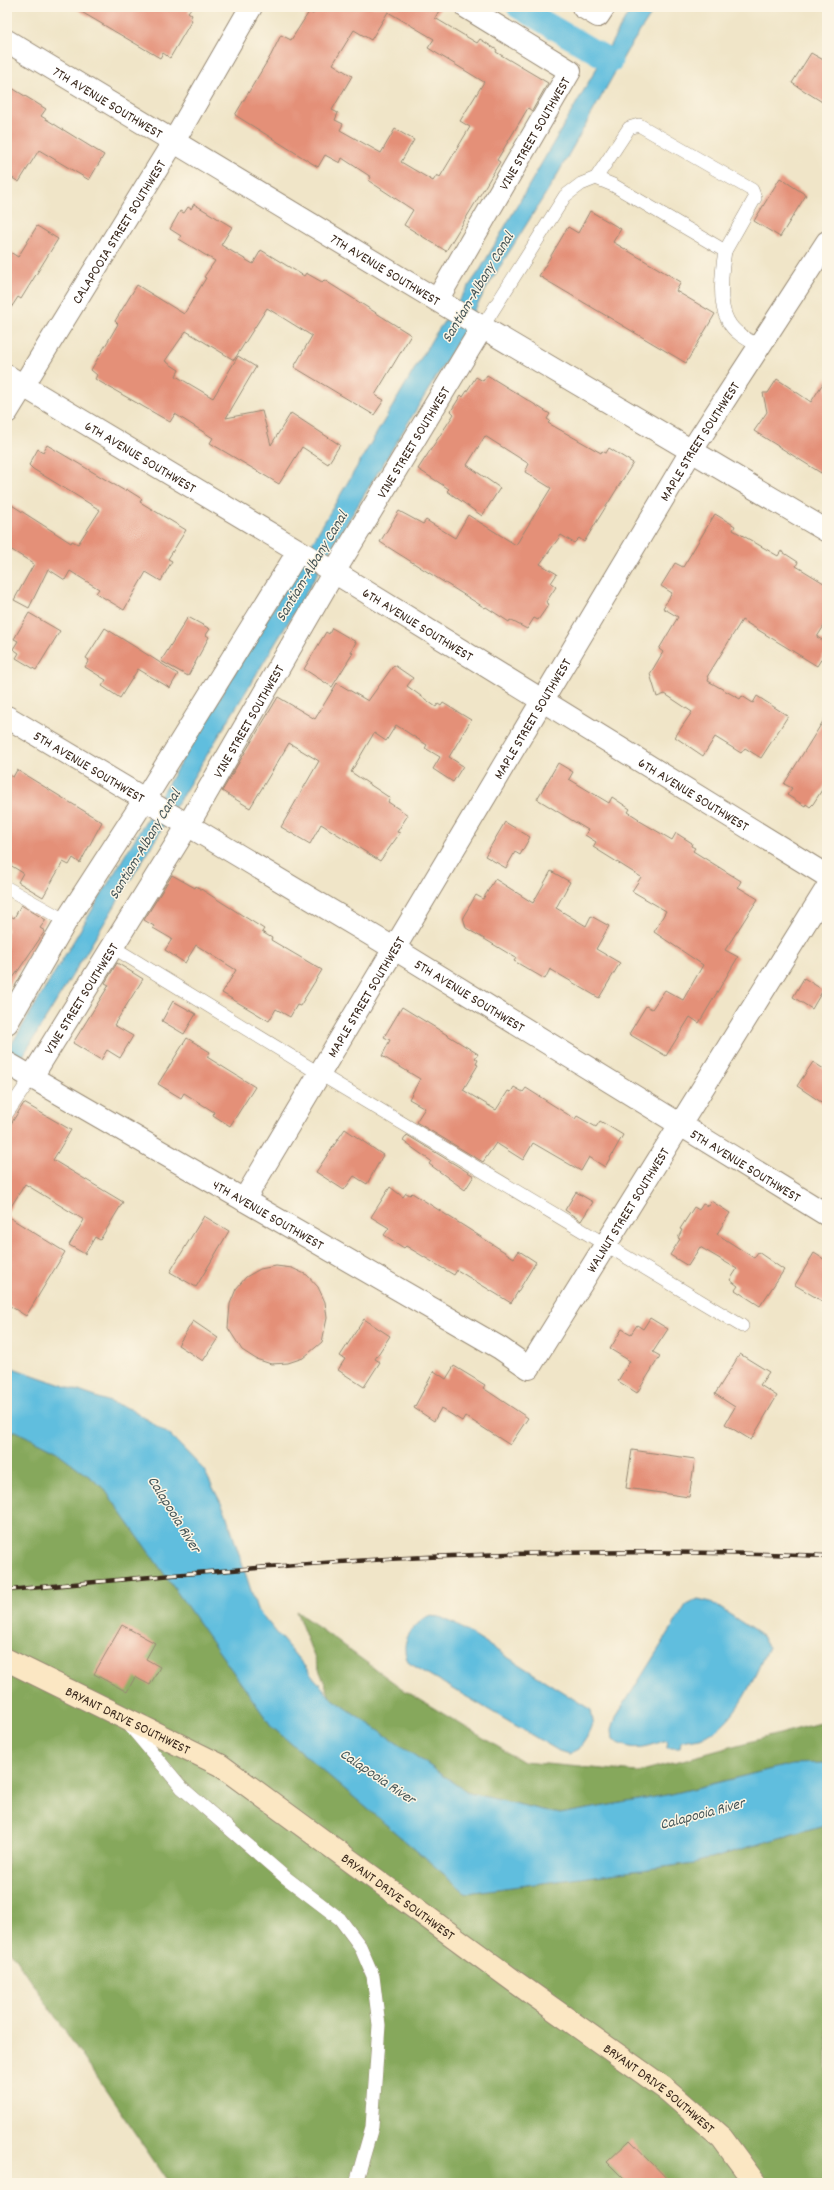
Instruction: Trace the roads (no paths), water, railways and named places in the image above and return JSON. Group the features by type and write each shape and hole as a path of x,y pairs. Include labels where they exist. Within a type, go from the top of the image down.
{"street":[{"name":"CALAPOOIA STREET SOUTHWEST","path":"7,412 15,381 174,141 251,7"},
{"name":"VINE STREET SOUTHWEST","path":"444,304 570,71 466,7"},
{"name":"7TH AVENUE SOUTHWEST","path":"7,41 444,304 477,322 827,531"},
{"name":"MAPLE STREET SOUTHWEST","path":"244,1200 692,450 827,242"},
{"name":"VINE STREET SOUTHWEST","path":"20,1071 111,946 182,821 477,322"},
{"name":"6TH AVENUE SOUTHWEST","path":"15,381 299,553 330,570 827,876"},
{"path":"7,1023 66,922 149,801 299,553"},
{"name":"5TH AVENUE SOUTHWEST","path":"7,717 395,949 827,1215"},
{"name":"WALNUT STREET SOUTHWEST","path":"529,1368 679,1124 827,888"},
{"name":"4TH AVENUE SOUTHWEST","path":"20,1071 500,1348 529,1368"},
{"name":"BRYANT DRIVE SOUTHWEST","path":"7,1660 220,1765 514,1981 667,2090 722,2138 758,2182"}],"lane":[{"path":"477,322 565,196 581,184 596,178 629,128 639,125 752,190 755,198 725,251 722,274 723,303 727,321 738,333 759,346"},
{"path":"596,178 613,185 725,251"},
{"path":"7,888 66,922"},
{"path":"111,946 320,1074 742,1326"},
{"name":"VINE STREET SOUTHWEST","path":"7,1113 20,1071"},
{"path":"122,1718 140,1737 182,1788 285,1877 340,1919 360,1946 374,1976 379,2025 372,2127 356,2183"}],"water":[{"path":"632,7 656,7 627,51 556,177 486,289 455,346 303,598 7,1082 7,1052 286,587 434,336 480,270"},
{"name":"Calapooia River","path":"7,1366 133,1410 171,1436 204,1470 225,1511 257,1609 330,1697 469,1793 560,1814 672,1794 792,1764 827,1763 827,1824 694,1863 466,1893 272,1727 103,1487 57,1452 16,1431 7,1431"},
{"path":"698,1599 711,1602 762,1636 768,1647 751,1684 737,1708 719,1728 708,1735 681,1741 680,1748 667,1748 666,1740 639,1748 620,1744 613,1740 612,1729 616,1717 686,1605"},
{"path":"428,1616 440,1617 455,1624 591,1710 593,1721 587,1737 579,1749 569,1754 559,1751 409,1663 405,1649 408,1636 416,1625"}],"waterway":[{"name":"Santiam-Albany Canal","path":"518,7 611,61"}],"railway":[{"path":"7,1590 257,1568 400,1558 645,1552 827,1556"}]}
